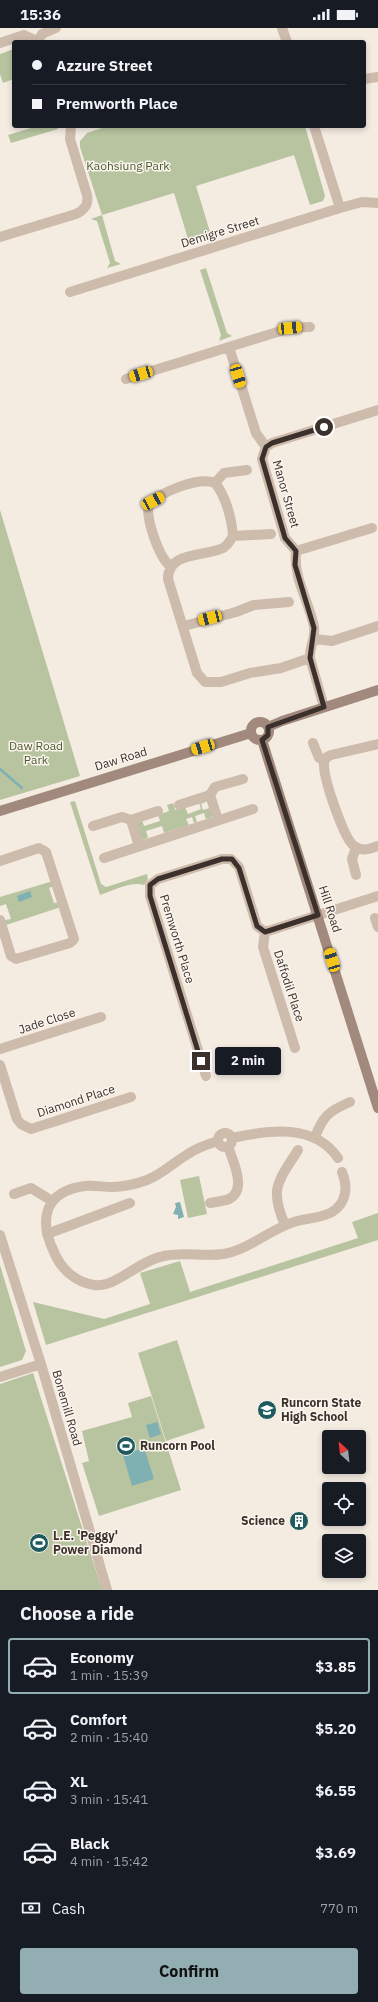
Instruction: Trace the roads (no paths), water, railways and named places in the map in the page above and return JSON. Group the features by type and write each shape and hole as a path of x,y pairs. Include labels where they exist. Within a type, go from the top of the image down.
{"street":[{"path":"39,40 42,34 56,28"},
{"path":"282,28 286,40"},
{"path":"0,43 24,35 36,40"},
{"path":"366,79 378,77"},
{"path":"0,237 76,214 85,208 88,201 87,195 70,139 73,128"},
{"path":"315,128 340,208"},
{"name":"Demigre Street","path":"70,292 340,208 362,202 378,202"},
{"path":"126,379 290,328 310,327"},
{"name":"Manor Street","path":"229,347 256,433 266,447 262,459 285,538 296,551"},
{"path":"266,447 272,443 378,410"},
{"path":"215,483 224,473 248,470"},
{"path":"170,566 161,555 148,515 149,504 163,495 191,483 206,480 215,483 219,487 229,514 233,536"},
{"path":"324,707 310,658 314,639 314,628 295,565 296,551 372,528"},
{"path":"271,534 233,536 223,548 177,560 170,566 168,579 184,626 197,673 205,682 221,682 250,673 281,668 310,658"},
{"path":"184,626 236,612 254,605 289,602"},
{"path":"314,639 332,641 378,626"},
{"name":"Daw Road","path":"0,811 251,733 253,725 259,722 264,723 268,727 378,690"},
{"path":"251,733 254,738 262,740 268,735 268,727"},
{"name":"Hill Road","path":"262,740 378,1108"},
{"path":"313,743 319,758 325,760"},
{"path":"378,744 331,755 327,757 323,764 329,794 349,841 356,848 367,850 378,846"},
{"path":"179,804 210,795 215,787 243,779"},
{"path":"210,795 218,820"},
{"path":"104,858 253,809"},
{"path":"93,826 122,817 131,820 158,811"},
{"path":"131,820 139,846"},
{"path":"0,861 39,848 46,852 74,939 70,943 16,959 12,956 2,933 0,920"},
{"path":"356,848 352,859 356,875"},
{"name":"Premworth Place","path":"206,1076 150,896 150,885 158,879 222,859 232,859 239,868 257,926 265,932"},
{"path":"265,932 378,896"},
{"name":"Daffodil Place","path":"265,932 263,948 295,1048"},
{"name":"Jade Close","path":"0,1049 101,1017"},
{"name":"Diamond Place","path":"0,1065 17,1119 21,1124 30,1129 131,1096"},
{"path":"315,1137 321,1121 335,1108 350,1102"},
{"path":"338,1158 330,1146 315,1137 295,1133 275,1131 230,1142 222,1146 218,1141 188,1154 171,1167 153,1177 134,1184 114,1187 85,1186 66,1192 52,1200 45,1216 47,1234 57,1261 68,1273 80,1280 95,1285 107,1284 120,1278 136,1267 160,1256 224,1254 247,1245 285,1225 332,1212 343,1201 347,1190 346,1180 342,1172"},
{"path":"210,1203 230,1198 236,1191 238,1179 230,1142"},
{"path":"285,1225 276,1202 276,1188 297,1150"},
{"path":"14,1194 31,1188 52,1200"},
{"path":"47,1234 130,1203"},
{"name":"Bonemill Road","path":"0,1235 41,1364 107,1590"},
{"path":"0,1377 41,1364"}],"water":[{"path":"30,891 32,897 19,902 17,896"},
{"path":"180,1202 184,1217 178,1219 178,1215 173,1214 176,1207 175,1203"},
{"path":"157,1422 161,1434 150,1438 146,1425"},
{"path":"144,1448 154,1479 132,1486 123,1455"}],"waterway":[{"path":"0,769 22,788"}],"place":[{"name":"Runcorn State High School","path":"267,1410"},
{"name":"Runcorn Pool","path":"126,1446"},
{"name":"Science","path":"299,1521"},
{"name":"L.E. 'Peggy' Power Diamond","path":"39,1543"}],"park label":[{"name":"Kaohsiung Park","path":"128,166"},
{"name":"Daw Road Park","path":"36,753"}]}
